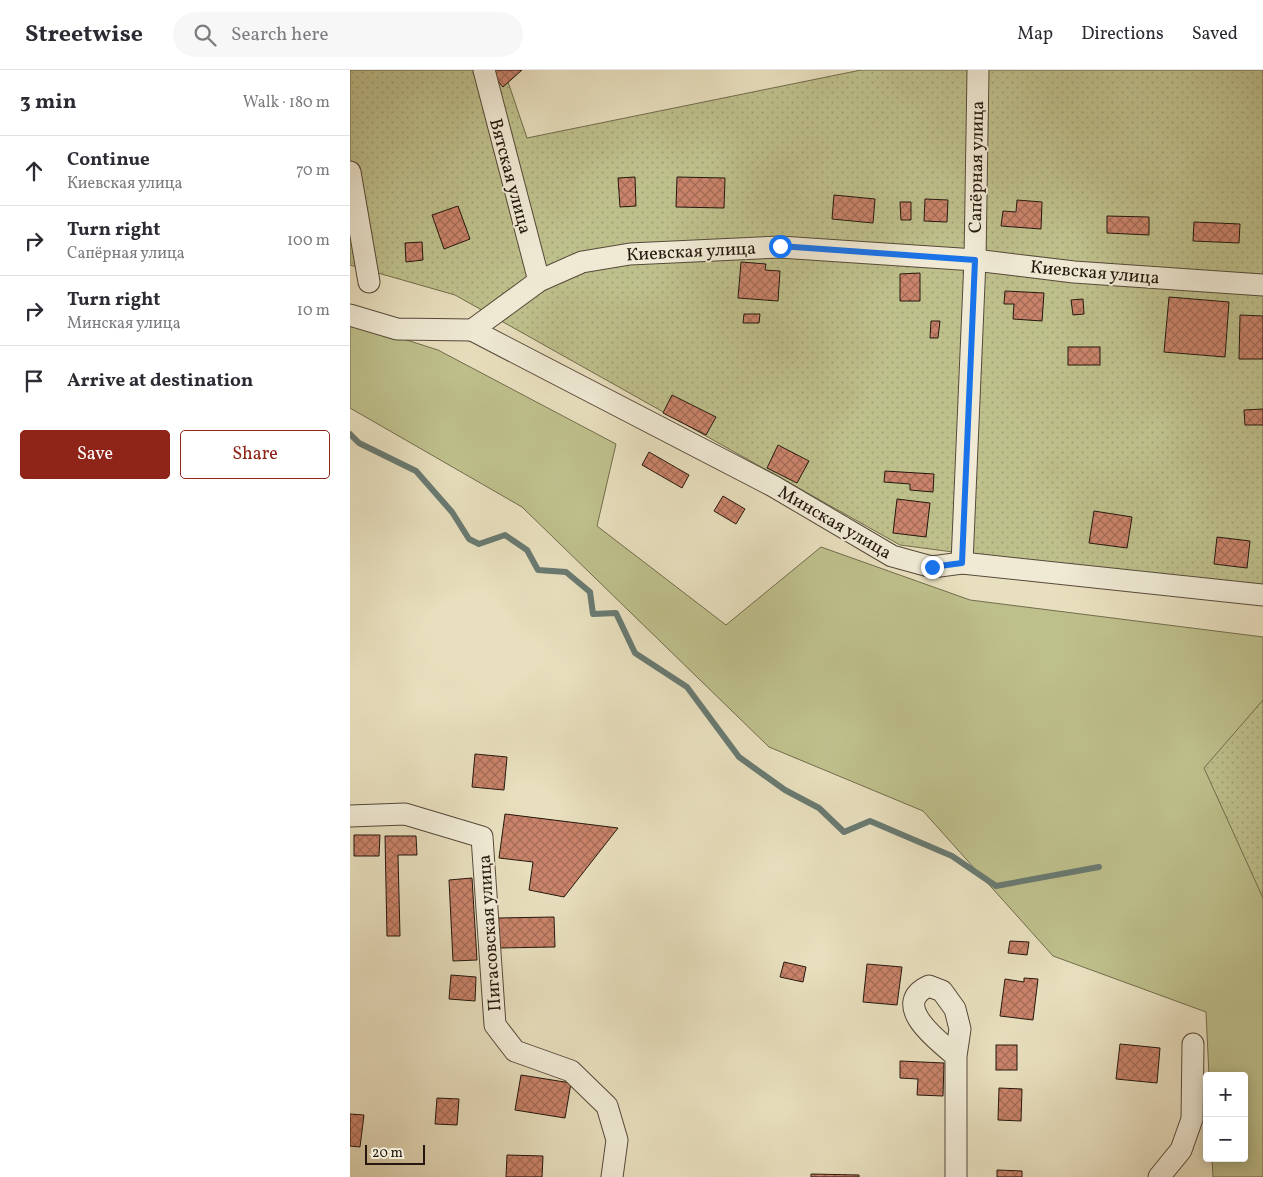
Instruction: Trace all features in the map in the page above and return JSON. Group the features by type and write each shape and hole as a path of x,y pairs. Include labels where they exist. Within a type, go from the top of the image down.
{"street":[{"name":"Вятская улица","path":"484,70 539,281"},
{"name":"Сапёрная улица","path":"962,563 975,260 978,70"},
{"path":"350,172 369,282"},
{"name":"Киевская улица","path":"472,330 539,281 582,262 630,254 780,246 975,260 1074,272 1263,285"},
{"path":"350,315 397,329 472,330"},
{"name":"Минская улица","path":"472,330 773,486 892,556 932,567 962,563 1263,595"},
{"name":"Пигасовская улица","path":"350,816 404,814 482,837 495,1025 516,1051 571,1072 606,1106 617,1140 612,1177"},
{"path":"1159,1177 1181,1150 1192,1119 1193,1044"},
{"path":"956,1056 956,1177"}],"green space":[{"path":"350,70 504,70 527,138 861,70 1263,70 1263,593 900,545 455,295 350,265"},
{"path":"350,322 438,350 616,444 597,526 726,625 821,547 970,600 1263,637 1263,1177 1213,1177 1212,1162 1248,1162 1248,1072 1209,1072 1206,1012 1053,956 923,811 769,747 522,507 350,408"},
{"path":"1263,700 1263,898 1204,768"}],"building":[{"path":"488,70 522,70 503,87"},
{"path":"635,177 636,206 620,207 618,178"},
{"path":"677,177 725,178 724,208 676,207"},
{"path":"834,195 875,199 873,223 832,219"},
{"path":"925,199 948,200 947,222 924,221"},
{"path":"1017,200 1042,202 1041,229 1001,226 1003,211 1016,212"},
{"path":"900,202 911,202 911,220 901,220"},
{"path":"458,206 470,239 444,249 432,215"},
{"path":"1107,216 1149,217 1149,235 1107,233"},
{"path":"1194,222 1240,224 1239,243 1193,241"},
{"path":"422,242 423,260 406,262 405,243"},
{"path":"741,262 766,264 765,270 780,271 778,301 738,298"},
{"path":"920,273 920,301 900,301 900,274"},
{"path":"1005,291 1044,293 1042,321 1013,319 1014,304 1004,304"},
{"path":"1169,297 1229,302 1225,357 1164,352"},
{"path":"1083,299 1084,314 1073,315 1071,300"},
{"path":"744,314 760,314 759,323 743,323"},
{"path":"1240,315 1263,316 1263,359 1239,359"},
{"path":"931,321 940,321 938,338 930,338"},
{"path":"1068,347 1100,347 1100,365 1068,365"},
{"path":"672,395 716,417 706,435 663,413"},
{"path":"1263,409 1263,425 1245,425 1244,410"},
{"path":"778,445 809,461 797,483 767,468"},
{"path":"649,452 689,475 682,488 642,465"},
{"path":"885,471 934,474 933,492 910,490 910,484 884,482"},
{"path":"723,496 745,509 736,524 714,511"},
{"path":"897,499 930,503 926,537 893,533"},
{"path":"1094,511 1132,517 1127,548 1089,543"},
{"path":"1217,537 1250,541 1247,568 1214,564"},
{"path":"475,754 507,757 504,790 472,787"},
{"path":"505,814 618,828 564,897 529,890 533,862 499,858"},
{"path":"354,835 380,835 379,856 354,856"},
{"path":"385,836 416,836 417,855 398,855 400,936 387,936"},
{"path":"472,878 477,960 453,961 449,880"},
{"path":"554,917 555,947 499,948 498,918"},
{"path":"1010,941 1029,942 1027,955 1008,953"},
{"path":"784,962 806,967 803,982 780,977"},
{"path":"867,964 902,967 897,1005 863,1002"},
{"path":"451,975 476,977 475,1001 449,999"},
{"path":"1024,978 1038,979 1033,1020 1000,1016 1005,979 1024,982"},
{"path":"1120,1044 1160,1048 1157,1083 1116,1079"},
{"path":"996,1045 1017,1045 1017,1070 996,1070"},
{"path":"900,1061 944,1063 943,1096 917,1095 918,1079 900,1078"},
{"path":"521,1075 571,1083 565,1118 515,1110"},
{"path":"999,1088 1022,1089 1021,1121 998,1120"},
{"path":"437,1098 459,1099 457,1125 435,1124"},
{"path":"350,1114 364,1115 360,1147 350,1146"},
{"path":"507,1155 543,1156 542,1177 506,1177"},
{"path":"997,1170 1022,1171 1022,1177 997,1177"},
{"path":"811,1174 859,1175 859,1177 811,1177"}],"waterway":[{"path":"350,434 359,443 416,471 452,512 469,539 479,544 505,535 527,550 538,570 566,572 590,592 593,614 616,613 635,653 687,687 739,757 785,790 819,808 844,832 870,821 952,856 996,886 1099,867"}],"route":[{"path":"780,246 975,260 962,563 932,567"}]}
